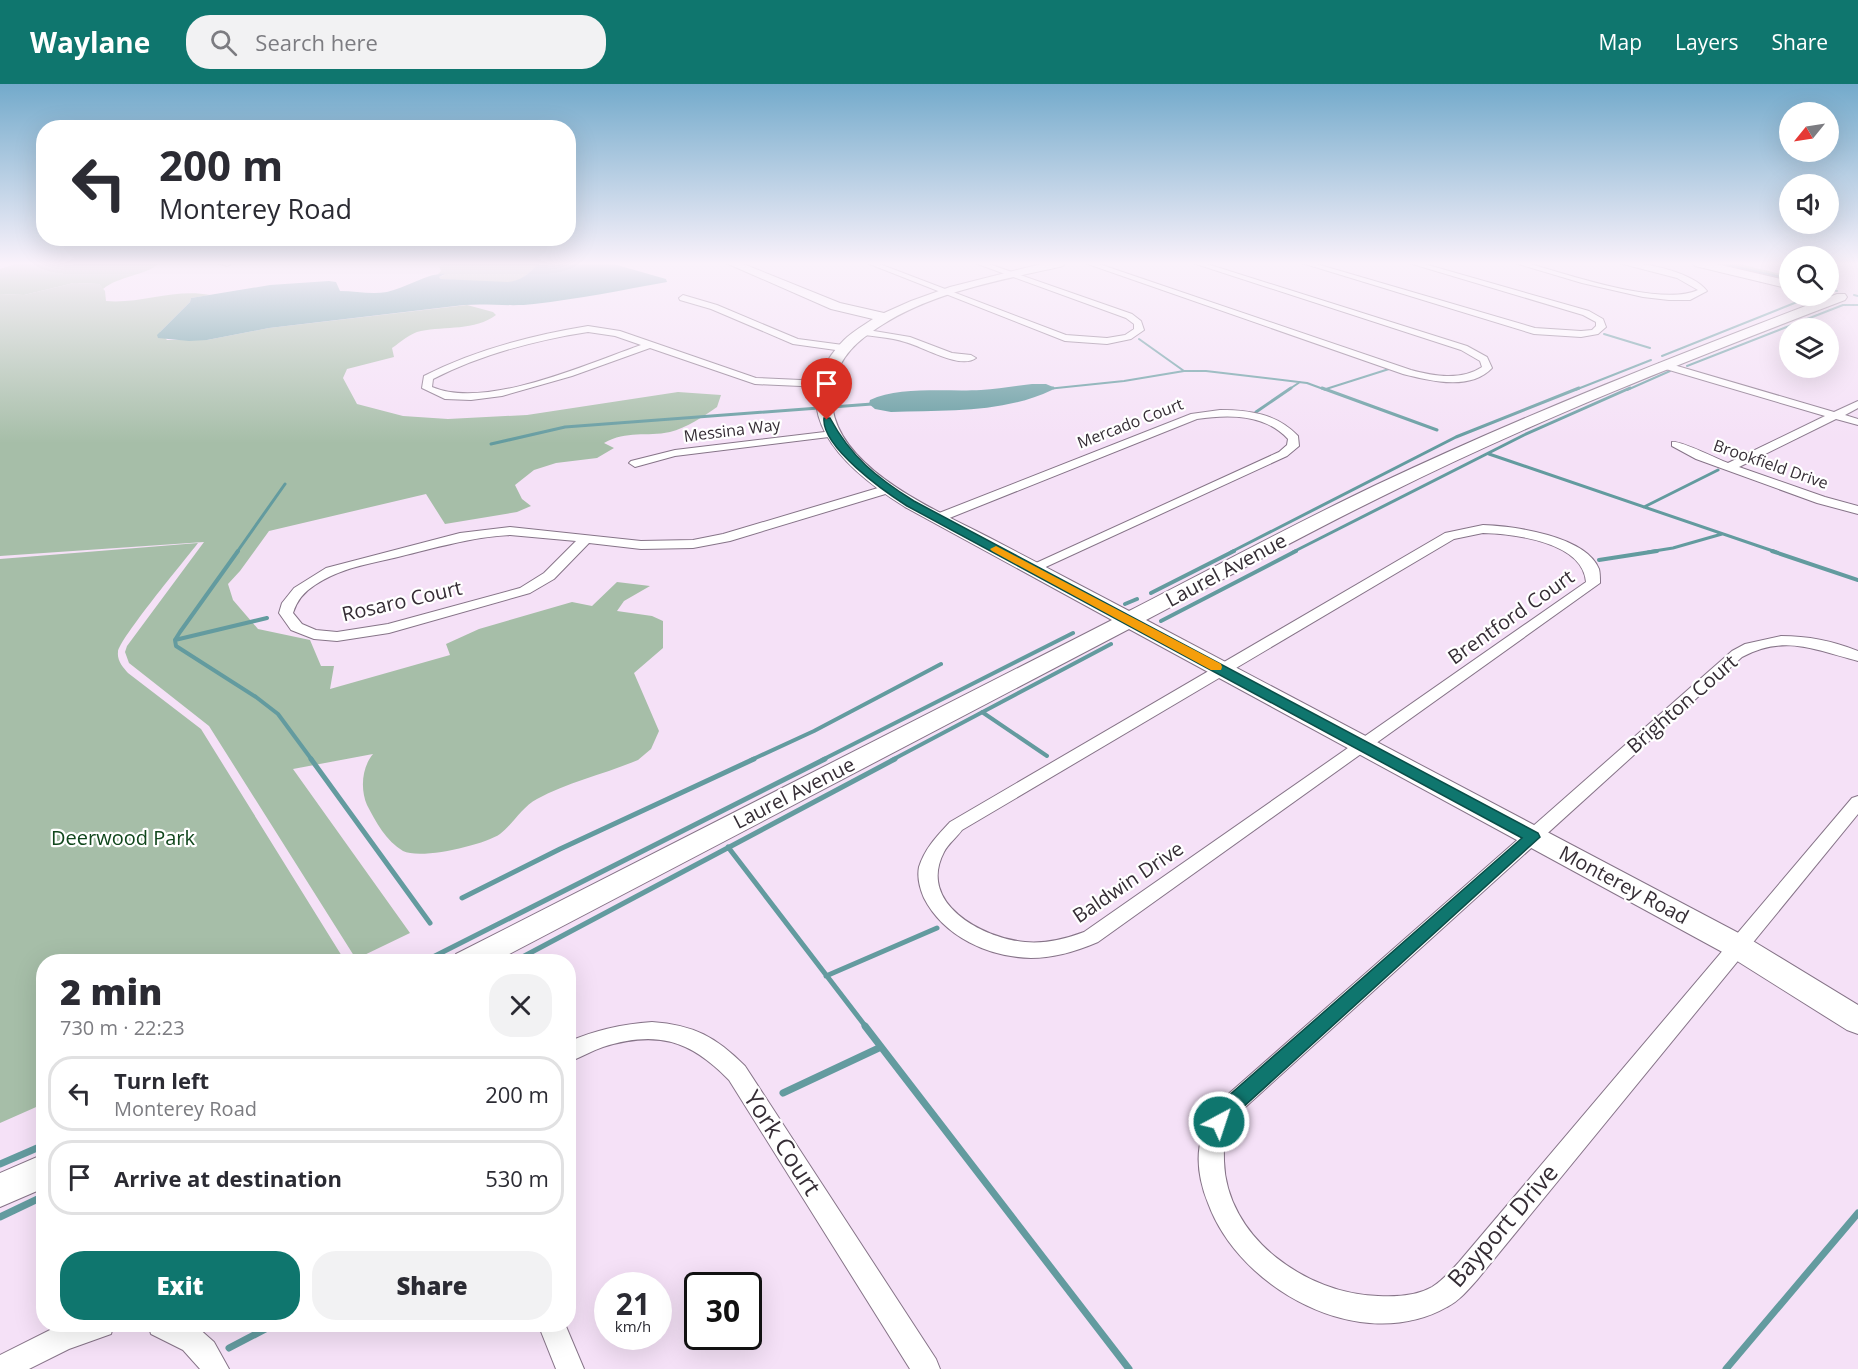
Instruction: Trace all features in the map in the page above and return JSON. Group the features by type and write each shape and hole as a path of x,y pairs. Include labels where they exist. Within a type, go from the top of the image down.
{"street":[{"path":"751,323 796,342 843,348"},
{"name":"Monterey Road","path":"875,323 843,348 834,361 823,384 823,406 833,434 858,466 888,489 1129,621 1737,946 1858,1021"},
{"path":"1028,323 1070,339 1113,340 1132,336 1139,330 1138,323"},
{"path":"1264,323 1407,372 1430,377 1457,378 1473,375 1486,368 1484,359 1464,348 1385,323"},
{"path":"1507,323 1534,331 1581,334 1595,332 1601,327 1600,323"},
{"name":"Laurel Avenue","path":"483,954 1380,490 1486,439 1663,365 1774,323"},
{"path":"649,345 492,396 450,398 427,388 428,378 441,369 558,333 581,330 604,330 649,345 756,381 823,384"},
{"path":"862,332 898,337 950,356 971,358"},
{"path":"1663,365 1858,422"},
{"path":"1729,467 1858,404"},
{"name":"Mercado Court","path":"938,518 1195,416 1215,413 1250,415 1279,425 1294,438 1293,446 1283,454 1032,568"},
{"name":"Messina Way","path":"635,463 675,453 833,434"},
{"name":"Brookfield Drive","path":"1676,444 1700,457 1858,510"},
{"name":"Rosaro Court","path":"585,539 549,577 526,590 379,630 346,636 314,634 293,625 286,613 292,597 319,576 402,552 495,531 516,531 656,546 704,542 888,489"},
{"name":"Brentford Court","path":"1222,670 1457,534 1483,529 1520,531 1566,547 1586,561 1594,579 1586,589 1363,746"},
{"name":"Brighton Court","path":"1532,837 1745,649 1767,642 1800,642 1831,647 1858,656"},
{"name":"Baldwin Drive","path":"1222,670 976,815 944,837 930,858 927,879 931,896 946,918 969,935 1008,948 1025,950 1060,948 1091,937 1363,746"},
{"path":"1737,946 1858,802"},
{"name":"Bayport Drive","path":"1532,837 1242,1096 1219,1122 1212,1143 1210,1169 1215,1193 1223,1211 1245,1246 1272,1271 1301,1291 1350,1309 1393,1311 1435,1300 1453,1287 1737,946"},
{"name":"York Court","path":"576,1050 595,1042 639,1031 680,1035 701,1042 720,1056 737,1073 926,1369"},
{"path":"0,1191 36,1174"},
{"path":"3,1369 42,1347 75,1332"},
{"path":"182,1332 205,1349 215,1369"},
{"path":"554,1332 570,1369"}],"green space":[{"path":"0,323 169,323 160,332 167,340 207,340 269,328 312,323 481,323 417,332 392,348 394,357 347,369 343,378 357,404 403,416 448,419 527,415 678,392 721,395 717,407 682,428 670,432 621,436 604,443 614,448 597,458 556,463 534,470 515,485 522,499 531,506 517,512 445,524 426,494 269,531 228,584 233,600 258,629 310,640 321,666 334,666 330,689 450,655 446,644 479,629 572,602 592,606 617,582 650,586 624,601 617,611 652,616 663,621 663,648 634,673 659,731 651,749 638,760 537,799 500,834 481,843 452,850 424,854 403,851 382,831 365,799 363,778 366,765 373,754 293,769 410,933 366,954 353,954 209,726 129,663 125,652 127,646 204,542 0,556"},
{"name":"Deerwood Park","path":"198,543 129,632 118,652 119,661 128,673 201,729 341,954 36,954 36,1107 0,1123 0,559"}],"shaded area":[{"path":"169,323 312,323 269,328 207,340 158,338 157,335"},
{"path":"1046,384 1053,387 1052,390 1033,398 973,409 891,412 875,409 869,404 870,400 882,396 910,391 981,390"}],"waterway":[{"path":"1662,356 1745,323"},
{"path":"1687,366 1797,323"},
{"path":"1604,334 1650,348"},
{"path":"1139,339 1184,371"},
{"path":"1575,390 1651,360"},
{"path":"1326,389 1389,369"},
{"path":"1053,388 1047,389 1124,381 1184,371"},
{"path":"1184,371 1206,371 1300,382"},
{"path":"1627,390 1670,371"},
{"path":"1291,388 1300,382"},
{"path":"1300,382 1326,390"},
{"path":"1256,412 1291,388"},
{"path":"1322,388 1437,430"},
{"path":"1231,552 1456,437 1579,388"},
{"path":"1293,552 1524,435 1630,388"},
{"path":"491,444 565,427 872,404"},
{"path":"1489,454 1644,507"},
{"path":"1644,507 1718,470"},
{"path":"237,552 285,484"},
{"path":"1644,507 1776,552"},
{"path":"1648,552 1673,548 1722,534"},
{"path":"175,640 238,551"},
{"path":"1151,593 1234,551"},
{"path":"1161,621 1296,551"},
{"path":"1599,560 1657,551"},
{"path":"1772,551 1858,580"},
{"path":"1125,604 1137,599"},
{"path":"175,640 267,618"},
{"path":"822,760 1073,633"},
{"path":"175,640 176,646 256,697 278,714 312,760"},
{"path":"982,712 1111,644"},
{"path":"751,760 814,731 941,664"},
{"path":"892,760 982,712"},
{"path":"982,712 1047,756"},
{"path":"311,759 430,923"},
{"path":"462,898 560,849 754,759"},
{"path":"439,954 825,759"},
{"path":"728,848 895,759"},
{"path":"528,954 728,848"},
{"path":"728,848 827,976"},
{"path":"827,976 937,928"},
{"path":"827,976 866,1027"},
{"path":"865,1026 1129,1369"},
{"path":"783,1093 881,1047"},
{"path":"0,1164 36,1148"},
{"path":"0,1217 36,1200"},
{"path":"1726,1369 1858,1213"},
{"path":"229,1348 260,1332"}],"slow traffic":[{"path":"996,549 1216,667"}],"route":[{"path":"827,420 833,434 858,466 911,503 1532,837 1233,1104 1219,1122"}]}
